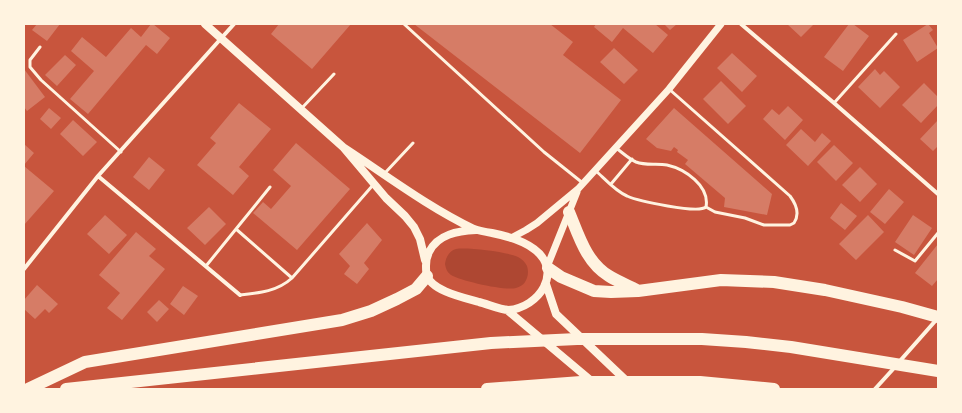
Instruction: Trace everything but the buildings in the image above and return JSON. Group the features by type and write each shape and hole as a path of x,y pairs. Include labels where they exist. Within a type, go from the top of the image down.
{"highway":[{"path":"569,212 587,254 594,264 607,275 638,291"},
{"path":"547,267 561,277 594,291 638,291 721,280 753,280 788,283 902,307 938,317"},
{"path":"28,389 85,362 342,320 371,311 397,300 416,289 427,276"},
{"path":"66,389 491,342 577,339 702,339 739,342 791,347 938,371"},
{"path":"487,389 581,382 700,382 774,389"}],"main road":[{"path":"205,24 343,147 374,184 414,227 420,239 426,264 427,276 437,288 452,294 507,310 601,389"},
{"path":"343,147 427,203 476,230 525,243 538,252 547,267 548,276 546,284 538,295 530,302 522,307 507,310"},
{"path":"426,264 431,247 441,238 452,234 476,230"},
{"path":"546,284 556,314 635,389"}],"street":[{"path":"24,269 98,176 234,24"},
{"path":"510,238 537,223 584,184 669,89 721,24"},
{"path":"741,24 938,194"},
{"path":"98,176 240,295"},
{"path":"547,267 578,190"},
{"path":"875,389 938,317"}],"lane":[{"path":"404,24 544,152 584,184"},
{"path":"834,103 896,34"},
{"path":"40,47 30,60 30,66 42,80 121,152"},
{"path":"301,109 334,74"},
{"path":"669,89 790,196 794,202 797,214 794,223 790,225 764,225 745,218 715,212 706,207"},
{"path":"384,174 413,143"},
{"path":"616,148 632,159 641,163 668,165 682,171 694,179 702,188 706,197 706,207"},
{"path":"611,184 632,159"},
{"path":"595,170 626,196 682,208 698,210 706,207"},
{"path":"240,295 268,291 285,284 292,278 374,184"},
{"path":"206,266 270,187"},
{"path":"236,229 292,278"},
{"path":"895,250 916,261 938,233"}],"shaded area":[{"path":"456,249 487,250 506,253 518,257 523,261 528,269 525,283 519,287 510,289 483,285 451,275 446,269 445,264 448,255 451,251"}]}
